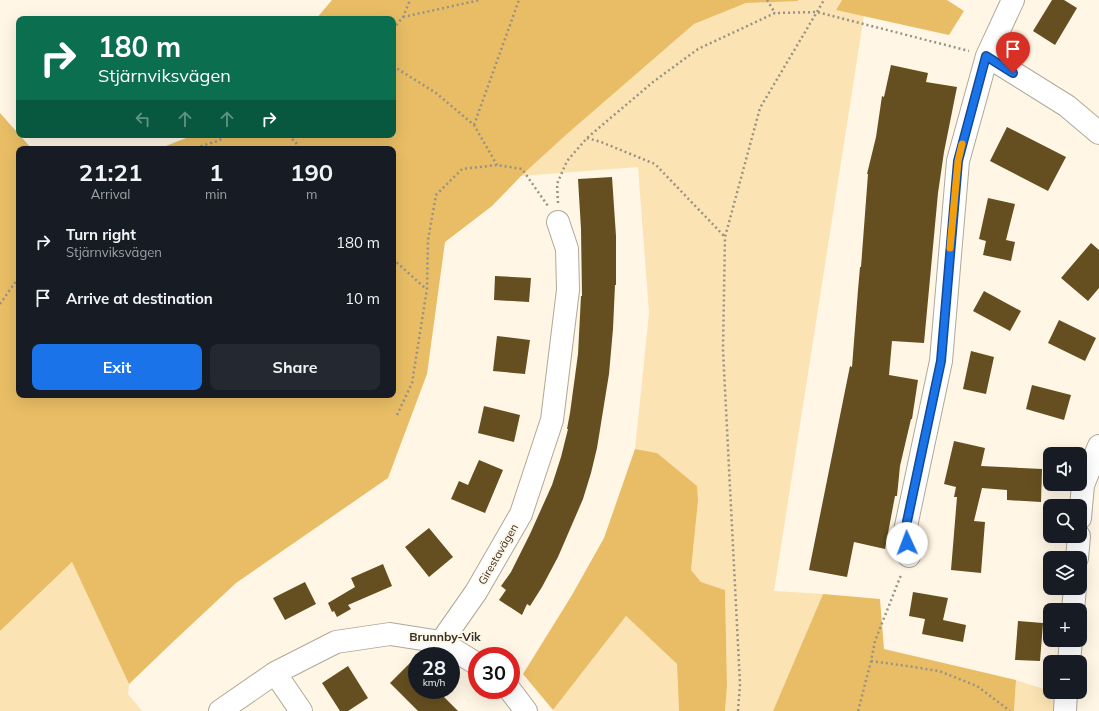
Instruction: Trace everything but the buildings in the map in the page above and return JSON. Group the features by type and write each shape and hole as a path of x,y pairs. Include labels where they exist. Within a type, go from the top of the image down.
{"street":[{"path":"909,556 905,531 941,361 958,161 986,56 1013,0"},
{"path":"986,56 1067,106 1099,133"},
{"name":"Girestavägen","path":"440,642 476,592 521,514 552,420 568,290 567,249 558,222"},
{"path":"1082,499 1083,485 1099,446"},
{"path":"220,711 275,673 336,642 390,634 440,642 468,659"},
{"path":"275,673 301,711"},
{"path":"517,699 526,711"},
{"path":"1065,711 1066,699"}],"path":[{"path":"396,25 403,17 410,0"},
{"path":"403,17 480,0"},
{"path":"474,125 519,0"},
{"path":"767,0 775,13"},
{"path":"738,711 740,684 722,350 726,237 760,108 824,0"},
{"path":"558,222 557,184 567,162 587,138 653,82 698,49 775,13 816,12 986,56"},
{"path":"396,68 436,92 474,125 497,165"},
{"path":"201,146 218,141 222,138"},
{"path":"292,138 298,146"},
{"path":"587,138 601,142 655,164 726,237"},
{"path":"397,415 412,383 427,289 428,240 436,195 462,169 497,165 522,169 558,222"},
{"path":"396,262 427,289"},
{"path":"0,304 16,281"},
{"path":"858,711 875,641 909,556"},
{"path":"871,661 939,671 976,686 1010,711"}],"shaded area":[{"path":"332,0 798,0 746,3 694,24 567,134 521,176 492,206 445,242 427,374 388,478 236,583 129,684 72,562 0,631 0,113 16,131 16,138 22,138 29,146 16,146 16,398 396,398 396,146 166,146 186,138 396,138 396,16 319,16"},
{"path":"799,0 842,0 836,10 864,15 774,591 823,594 773,711 725,711 727,686 725,590 701,582 691,570 698,501 657,453 635,449 649,313 638,167 521,176 694,24 746,3"},
{"path":"842,0 947,0 964,11 949,35 836,10"},
{"path":"635,449 657,453 697,486 698,501 691,570 701,582 725,590 727,686 725,711 679,711 677,664 626,616 553,710 523,674 572,595 604,538"},
{"path":"72,562 129,684 128,694 142,711 0,711 0,631"},
{"path":"823,594 880,599 884,649 1016,680 1014,711 773,711"},
{"path":"626,616 677,664 679,711 554,711 553,710"},
{"path":"1016,680 1043,689 1043,699 1076,699 1076,711 1014,711"}],"slow traffic":[{"path":"950,248 958,161 962,144"}],"district":[{"name":"Brunnby-Vik","path":"445,636"}],"route":[{"path":"907,543 905,531 941,361 958,161 986,56 1013,73"}]}
